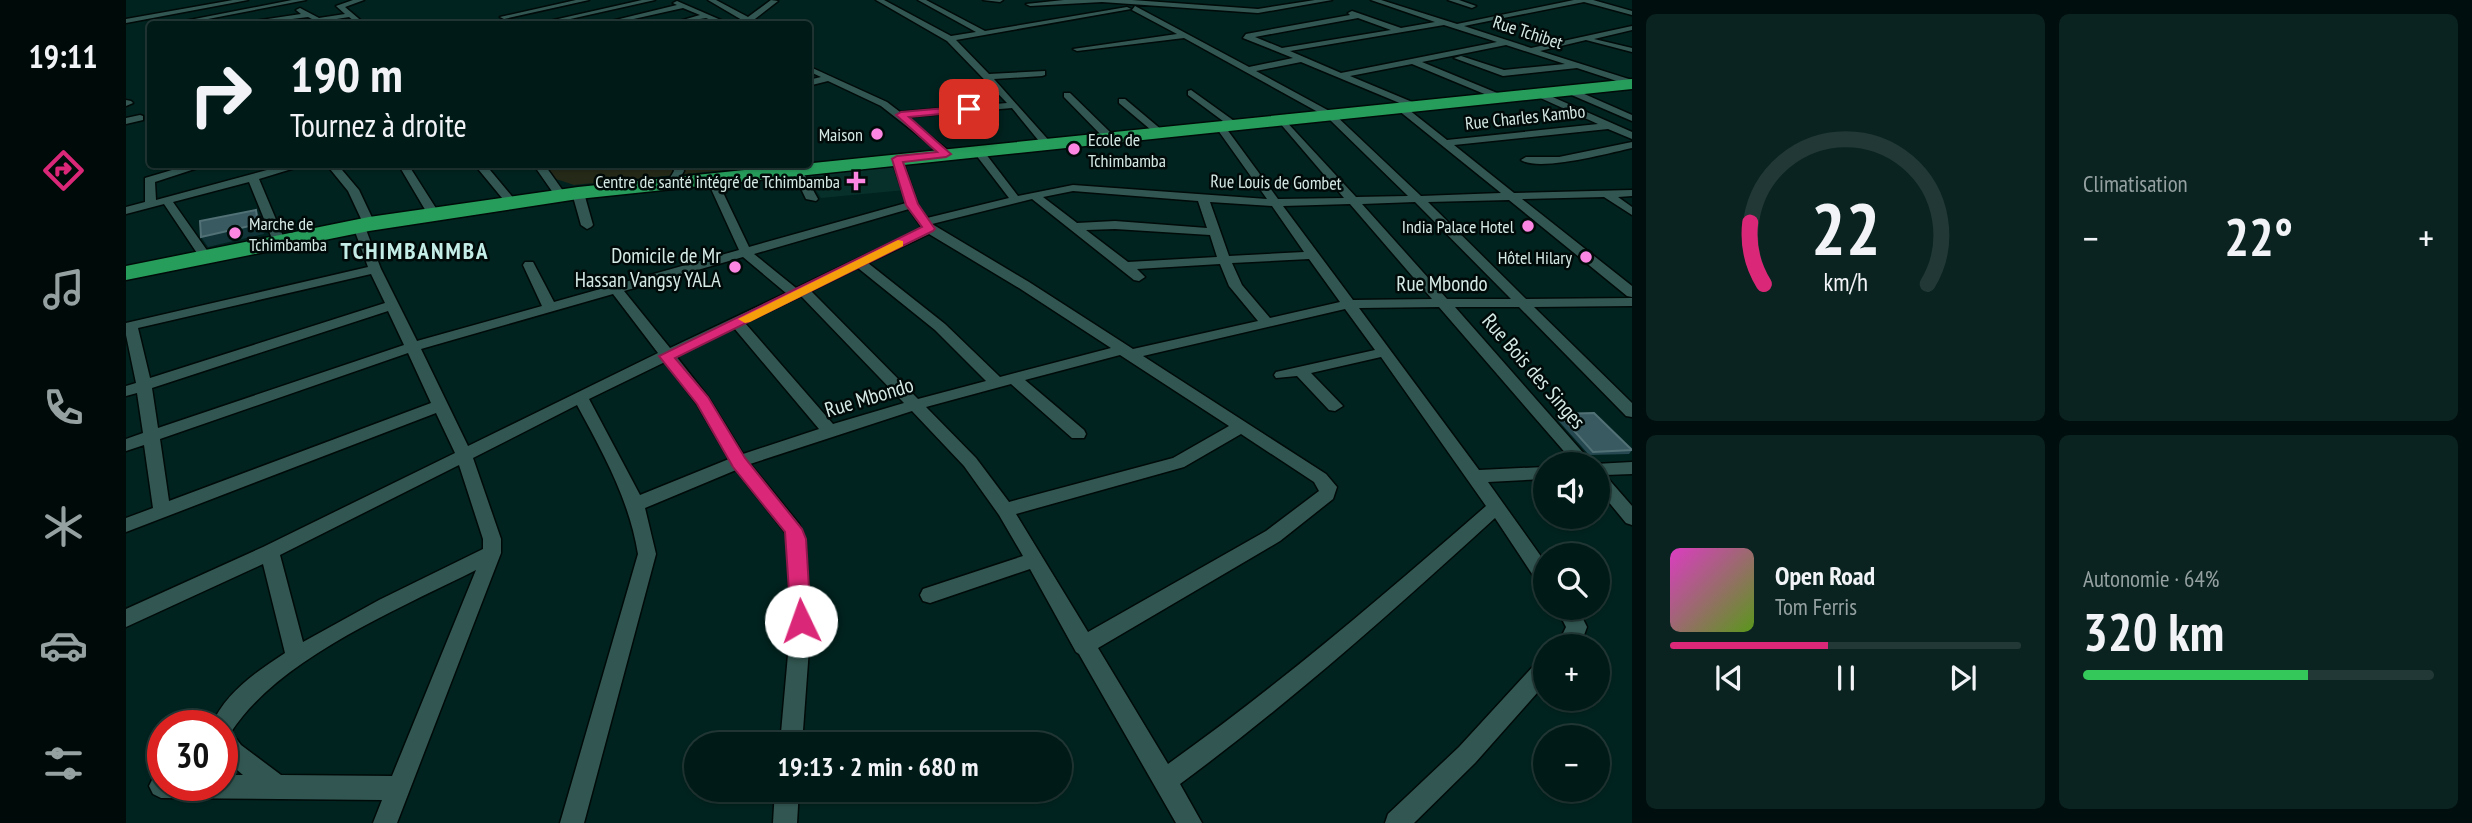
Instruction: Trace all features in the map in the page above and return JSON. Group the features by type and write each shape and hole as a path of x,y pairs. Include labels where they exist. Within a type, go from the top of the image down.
{"highway":[{"path":"126,273 364,225 569,194 675,174 712,180 1632,83"}],"street":[{"path":"126,12 130,21 245,0"},
{"path":"206,21 287,1 303,0"},
{"path":"358,21 341,6 361,0"},
{"path":"508,21 502,18 586,0"},
{"path":"554,21 652,0"},
{"path":"669,0 718,21"},
{"path":"714,2 730,0"},
{"path":"879,0 950,39 1014,104 1047,144"},
{"path":"921,0 983,33"},
{"path":"986,0 1000,0"},
{"path":"1026,2 1098,0 1258,11 1329,0"},
{"path":"1201,0 1211,7"},
{"path":"1264,0 1283,8"},
{"name":"Rue Tchibet","path":"1374,0 1632,83"},
{"path":"1451,0 1472,6"},
{"path":"1484,0 1493,3"},
{"path":"1539,0 1559,5"},
{"path":"1280,51 1584,0 1632,13"},
{"path":"287,1 318,20 350,15"},
{"path":"745,21 774,1"},
{"path":"714,2 748,20"},
{"path":"1026,2 1063,18"},
{"path":"1320,2 1402,30"},
{"path":"573,3 605,21"},
{"path":"950,39 1063,18 1164,5"},
{"path":"622,21 684,6"},
{"path":"1135,8 1330,115 1418,198 1632,412"},
{"path":"262,21 309,15"},
{"path":"1360,15 1247,34 1248,38 1342,75 1409,107 1444,142 1632,294"},
{"path":"685,21 706,16"},
{"path":"1532,50 1631,29"},
{"path":"1077,49 1183,36"},
{"path":"1584,39 1632,50"},
{"path":"1342,75 1508,42"},
{"path":"1458,58 1503,73 1579,65"},
{"path":"1249,70 1302,59"},
{"path":"1414,61 1499,97"},
{"path":"812,70 879,101 901,115 946,154"},
{"path":"986,77 1042,73"},
{"path":"812,82 830,78"},
{"path":"1570,91 1632,118"},
{"path":"1191,93 1227,125 1274,203 1475,475 1533,559"},
{"path":"1539,93 1632,136"},
{"path":"1067,95 1110,138"},
{"path":"1122,101 1160,132"},
{"path":"901,115 1014,104"},
{"path":"126,121 140,118"},
{"name":"Rue Bois des Singes","path":"1282,120 1574,452"},
{"name":"Rue Charles Kambo","path":"1444,142 1609,126"},
{"path":"1527,160 1559,160 1632,145"},
{"path":"978,151 1016,200"},
{"path":"897,159 912,205 926,226 1128,352 1320,478 1328,486 1327,494 1273,536 1083,646"},
{"path":"151,205 149,180 191,168"},
{"path":"126,211 288,168"},
{"path":"334,168 353,190 375,269 464,455 492,539 492,553 385,823"},
{"path":"482,168 510,202"},
{"path":"541,168 569,194 587,225"},
{"path":"406,169 433,214"},
{"path":"797,170 812,199"},
{"path":"253,177 279,241"},
{"path":"712,180 746,253 800,292 916,404 970,461 1005,510 1190,823"},
{"name":"Rue Louis de Gombet","path":"126,618 270,552 580,397 860,263 926,226 1016,200 1061,189 1085,188 1274,203 1632,193"},
{"path":"1606,193 1632,212"},
{"path":"1034,195 1139,277"},
{"path":"1203,199 1213,232 1236,286 1266,322"},
{"path":"167,201 205,256"},
{"path":"126,445 412,347 912,205"},
{"path":"1072,227 1115,225 1213,232"},
{"path":"1124,266 1311,255"},
{"path":"860,263 1005,380 1078,434"},
{"path":"529,265 549,306"},
{"path":"162,511 144,385 129,327 375,269"},
{"path":"616,289 703,401 739,462 788,520 796,539 801,621 792,732"},
{"name":"Rue Mbondo","path":"634,505 739,462 916,404 1005,380 1348,304 1524,304 1632,294"},
{"path":"126,391 392,305"},
{"path":"737,323 830,431"},
{"path":"1281,375 1384,352"},
{"path":"1300,370 1335,406"},
{"path":"572,823 647,554 634,505 580,397"},
{"path":"126,525 441,405"},
{"path":"1005,510 1178,463 1242,426"},
{"path":"1610,469 1632,468"},
{"path":"1475,475 1533,473"},
{"path":"1610,492 1632,518"},
{"path":"1164,781 1252,717 1361,626 1497,506"},
{"path":"270,552 280,600 296,654"},
{"path":"232,710 296,654 492,553"},
{"path":"930,595 1034,560"},
{"path":"1396,823 1467,755 1533,682"},
{"path":"238,757 276,786"},
{"path":"238,786 399,788"},
{"path":"785,823 787,802"}],"shaded area":[{"name":"Centre de santé intégré de Tchimbamba","path":"892,165 905,190 821,198 805,172"},
{"path":"547,168 747,168 574,185 556,179"}],"building":[{"path":"256,210 258,224 201,237 200,221"},
{"path":"1594,413 1632,450 1593,452 1559,414"}],"slow traffic":[{"path":"745,319 898,244"}],"place":[{"name":"Maison","path":"877,134"},
{"name":"Ecole de Tchimbamba","path":"1074,149"},
{"name":"Centre de santé intégré de Tchimbamba","path":"856,181"},
{"name":"India Palace Hotel","path":"1528,226"},
{"name":"Marche de Tchimbamba","path":"235,233"},
{"name":"Hôtel Hilary","path":"1586,257"},
{"name":"Domicile de Mr Hassan Vangsy YALA","path":"735,267"}],"district":[{"name":"TCHIMBANMBA","path":"415,250"}],"route":[{"path":"801,621 796,539 793,529 739,462 703,401 666,356 929,229 912,205 897,159 946,154 901,115 969,109"}]}
